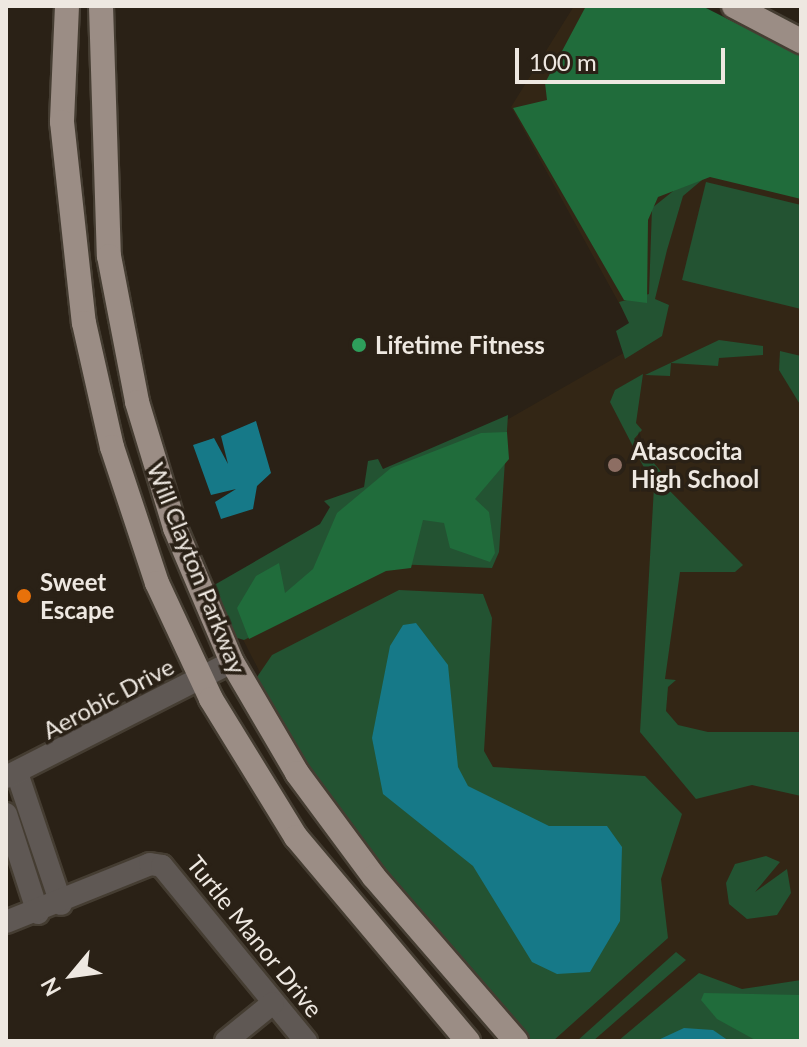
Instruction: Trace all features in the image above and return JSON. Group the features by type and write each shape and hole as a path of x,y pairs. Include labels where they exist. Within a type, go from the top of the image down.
{"main road":[{"path":"734,6 801,41"},
{"path":"66,13 100,14"},
{"name":"Will Clayton Parkway","path":"66,13 66,182 86,336 128,498 201,678 326,878 468,1041"},
{"name":"Will Clayton Parkway","path":"100,14 103,183 121,330 153,462 232,662 332,824 516,1041"}],"street":[{"name":"Aerobic Drive","path":"11,775 232,662"},
{"path":"6,922 61,904 11,775"},
{"path":"6,814 38,913"},
{"name":"Turtle Manor Drive","path":"61,904 150,864 162,866 306,1041"},
{"path":"226,1041 273,1003"}],"shaded area":[{"name":"Atascocita High School","path":"574,6 693,6 801,60 801,1041 545,1041 269,690 216,587 641,343 511,107"}],"green space":[{"path":"586,6 702,6 801,56 801,199 710,177 658,197 648,220 647,303 624,300 513,108 547,100 545,83"},
{"path":"687,180 702,180 683,196 667,250 655,299 669,305 662,336 625,359 616,331 629,323 619,302 649,294 652,208"},
{"path":"706,182 801,205 801,309 682,280"},
{"path":"719,340 763,346 763,355 719,358 718,366 671,363 670,376 645,375"},
{"path":"780,351 801,356 801,406 779,370"},
{"path":"643,374 636,423 642,430 634,439 663,474 659,480 743,565 735,572 680,572 665,679 676,680 668,687 666,711 678,725 708,732 801,732 801,796 752,785 696,799 640,732 654,487 610,402 615,390"},
{"path":"508,415 499,552 492,568 393,564 244,640 234,637 209,588 320,524 330,507 324,501 364,487 368,461 378,459 383,469"},
{"path":"507,432 509,459 475,499 489,512 495,553 490,562 450,548 444,523 423,520 411,568 386,571 249,639 237,608 256,576 279,563 285,593 313,569 337,513 391,468 481,433"},
{"path":"399,590 483,594 492,618 484,751 493,767 645,776 682,814 661,879 668,938 553,1041 528,1041 408,907 315,782 255,680 272,655"},
{"path":"766,856 780,862 755,892 787,869 791,893 777,915 747,919 729,904 726,883 735,864"},
{"path":"676,952 686,960 593,1041 577,1041"},
{"path":"699,973 742,989 801,980 801,1041 618,1041"},
{"path":"704,993 801,995 801,1041 757,1041 717,1019 701,1000"}],"water":[{"path":"256,421 271,473 257,486 253,509 221,519 215,502 236,489 211,495 193,445 214,438 228,464 221,436"},
{"path":"416,623 448,665 458,767 468,786 549,826 607,826 622,847 620,921 590,972 557,974 532,962 473,866 383,794 372,738 390,646 403,625"},
{"path":"684,1028 713,1030 729,1041 656,1041"}],"place":[{"name":"Lifetime Fitness","path":"359,345"},
{"name":"Atascocita High School","path":"615,465"},
{"name":"Sweet Escape","path":"24,596"}]}
